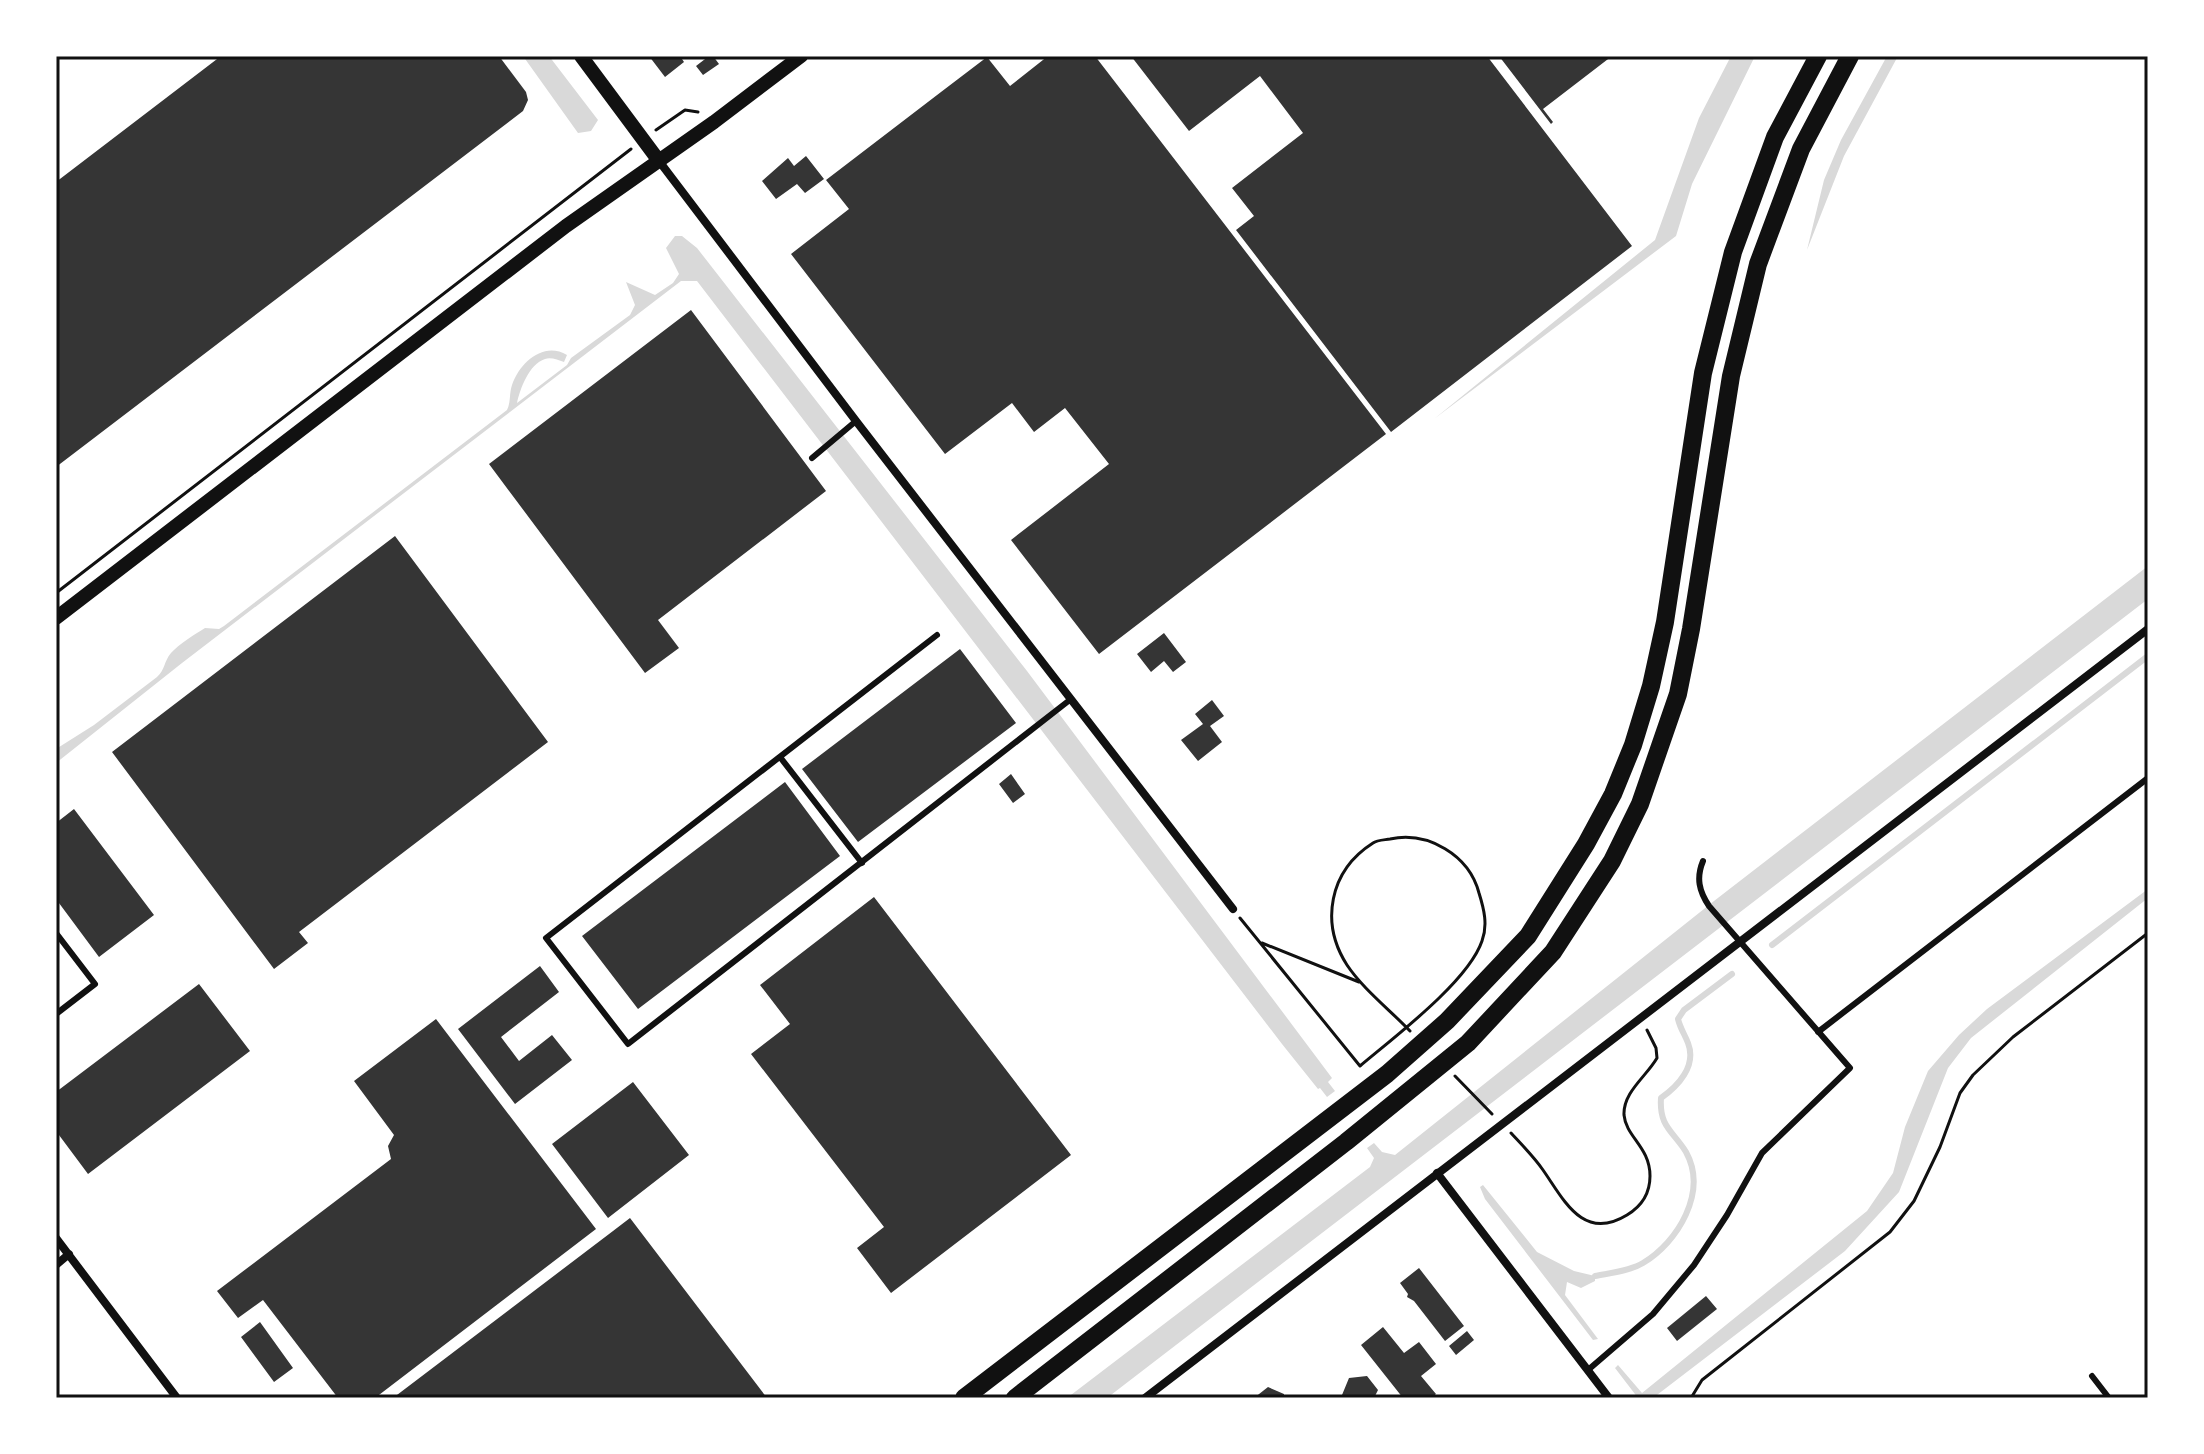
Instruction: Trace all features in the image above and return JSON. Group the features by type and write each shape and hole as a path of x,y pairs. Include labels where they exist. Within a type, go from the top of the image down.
{"highway":[{"path":"964,1398 1387,1074 1447,1021 1528,936 1586,844 1613,794 1633,745 1651,686 1665,622 1703,373 1733,252 1775,137 1818,56"},
{"path":"1015,1398 1468,1043 1553,952 1612,861 1640,804 1678,694 1731,376 1758,264 1801,149 1850,56"}],"street":[{"path":"581,56 853,425 1233,909"},
{"path":"56,618 566,226 714,122 801,56"},
{"path":"1145,1398 2148,629"},
{"path":"1437,1173 1609,1398"},
{"path":"56,1238 177,1398"},
{"path":"56,1265 69,1254"}],"lane":[{"path":"814,456 853,425"},
{"path":"937,635 546,938 628,1044 1068,701"},
{"path":"780,757 862,863"},
{"path":"1818,1032 2148,778"},
{"path":"1588,1370 1653,1314 1694,1265 1762,1153 1850,1068 1709,906 1699,886 1703,861"},
{"path":"56,933 95,984 56,1014"},
{"path":"2092,1376 2109,1398"}],"path":[{"path":"56,593 643,140 685,110 702,113 714,122"},
{"path":"1233,909 1360,1066 1462,974 1482,944 1485,913 1476,881 1469,868 1453,854 1431,842 1402,836 1374,842 1348,865 1337,884 1331,903 1331,927 1348,966 1386,1007"},
{"path":"1691,1398 1702,1380 1890,1232 1905,1215 1935,1158 1960,1093 1988,1059 2148,933"},
{"path":"1260,942 1363,983"},
{"path":"1521,1144 1572,1212 1586,1221 1600,1224 1617,1220 1642,1204 1649,1191 1649,1163 1624,1117 1626,1101 1657,1058 1652,1037 1638,1021"}],"shaded area":[{"path":"523,56 549,56 598,120 591,131 578,133"},
{"path":"1731,56 1755,56 1692,184 1676,236 1434,419 1655,240 1699,118"},
{"path":"1887,56 1898,56 1844,156 1807,250 1824,180 1841,140"},
{"path":"675,236 682,236 697,248 1027,671 1332,1078 1328,1082 1335,1091 1327,1097 1282,1044 697,281 681,281 56,763 56,749 94,725 157,677 178,646 205,628 219,629 224,626 507,410 516,377 534,356 550,351 567,355 564,362 547,358 534,366 523,384 517,403 630,315 635,305 626,282 655,295 673,283 679,274 666,248"},
{"path":"2148,566 2148,599 1107,1398 1067,1398 1370,1167 1374,1158 1367,1148 1374,1143 1382,1152 1395,1155 1714,901"},
{"path":"2148,889 2148,898 1971,1038 1948,1068 1899,1192 1845,1251 1653,1398 1638,1398 1615,1368 1618,1365 1642,1393 1867,1211 1893,1173 1905,1127 1928,1071 1959,1035 1987,1009"},
{"path":"1483,1185 1537,1252 1574,1271 1595,1276 1595,1281 1581,1288 1567,1282 1565,1295 1598,1339 1593,1340 1485,1199 1480,1187"}],"building":[{"path":"221,56 499,56 526,92 528,100 523,111 56,467 56,182"},
{"path":"649,56 680,56 684,62 665,77"},
{"path":"713,56 719,64 703,75 696,66"},
{"path":"1048,56 1095,56 1386,434 1099,654 1011,540 1109,464 1065,408 1034,432 1012,403 945,454 791,254 849,209 826,180 987,57 1010,86"},
{"path":"1131,56 1487,56 1632,246 1391,432 1236,230 1254,216 1232,188 1303,133 1260,76 1189,131"},
{"path":"1499,56 1612,56 1543,109 1553,122 1551,124"},
{"path":"806,156 824,179 805,193 797,184 776,199 762,181 788,158 794,166"},
{"path":"691,310 826,491 658,620 679,648 645,673 489,464"},
{"path":"395,536 548,742 299,932 308,943 274,969 112,752"},
{"path":"1164,633 1186,662 1173,672 1164,661 1151,672 1137,654"},
{"path":"960,649 1016,723 858,842 802,769"},
{"path":"1212,700 1224,716 1210,726 1222,742 1198,761 1181,740 1203,724 1195,714"},
{"path":"1011,774 1025,794 1013,803 999,784"},
{"path":"785,782 840,856 638,1009 582,936"},
{"path":"74,809 154,915 99,957 56,899 56,823"},
{"path":"874,897 1071,1155 891,1293 857,1248 884,1227 751,1054 790,1024 760,985"},
{"path":"540,966 559,992 501,1037 519,1061 552,1035 572,1060 515,1104 458,1029"},
{"path":"199,984 250,1051 88,1174 56,1131 56,1092"},
{"path":"436,1019 596,1229 375,1398 338,1398 263,1300 238,1318 217,1291 391,1159 388,1146 394,1135 354,1081"},
{"path":"633,1082 689,1155 608,1218 552,1144"},
{"path":"630,1218 767,1398 393,1398 613,1231"},
{"path":"1419,1268 1464,1326 1445,1341 1414,1301 1407,1297 1400,1283"},
{"path":"1706,1296 1717,1309 1677,1341 1667,1328"},
{"path":"260,1322 293,1368 274,1382 241,1337"},
{"path":"1383,1327 1404,1353 1419,1342 1436,1364 1421,1376 1436,1394 1431,1398 1403,1398 1361,1345"},
{"path":"1467,1331 1474,1340 1456,1355 1449,1346"},
{"path":"1367,1376 1378,1390 1374,1398 1345,1398 1342,1395 1349,1378"},
{"path":"1268,1387 1284,1394 1284,1398 1254,1398"}],"waterway":[{"path":"1772,945 2148,656"},
{"path":"1595,1276 1643,1263 1668,1242 1686,1215 1691,1199 1692,1167 1686,1152 1662,1116 1661,1098 1684,1075 1690,1060 1688,1043 1678,1019 1684,1010 1732,974"}]}
